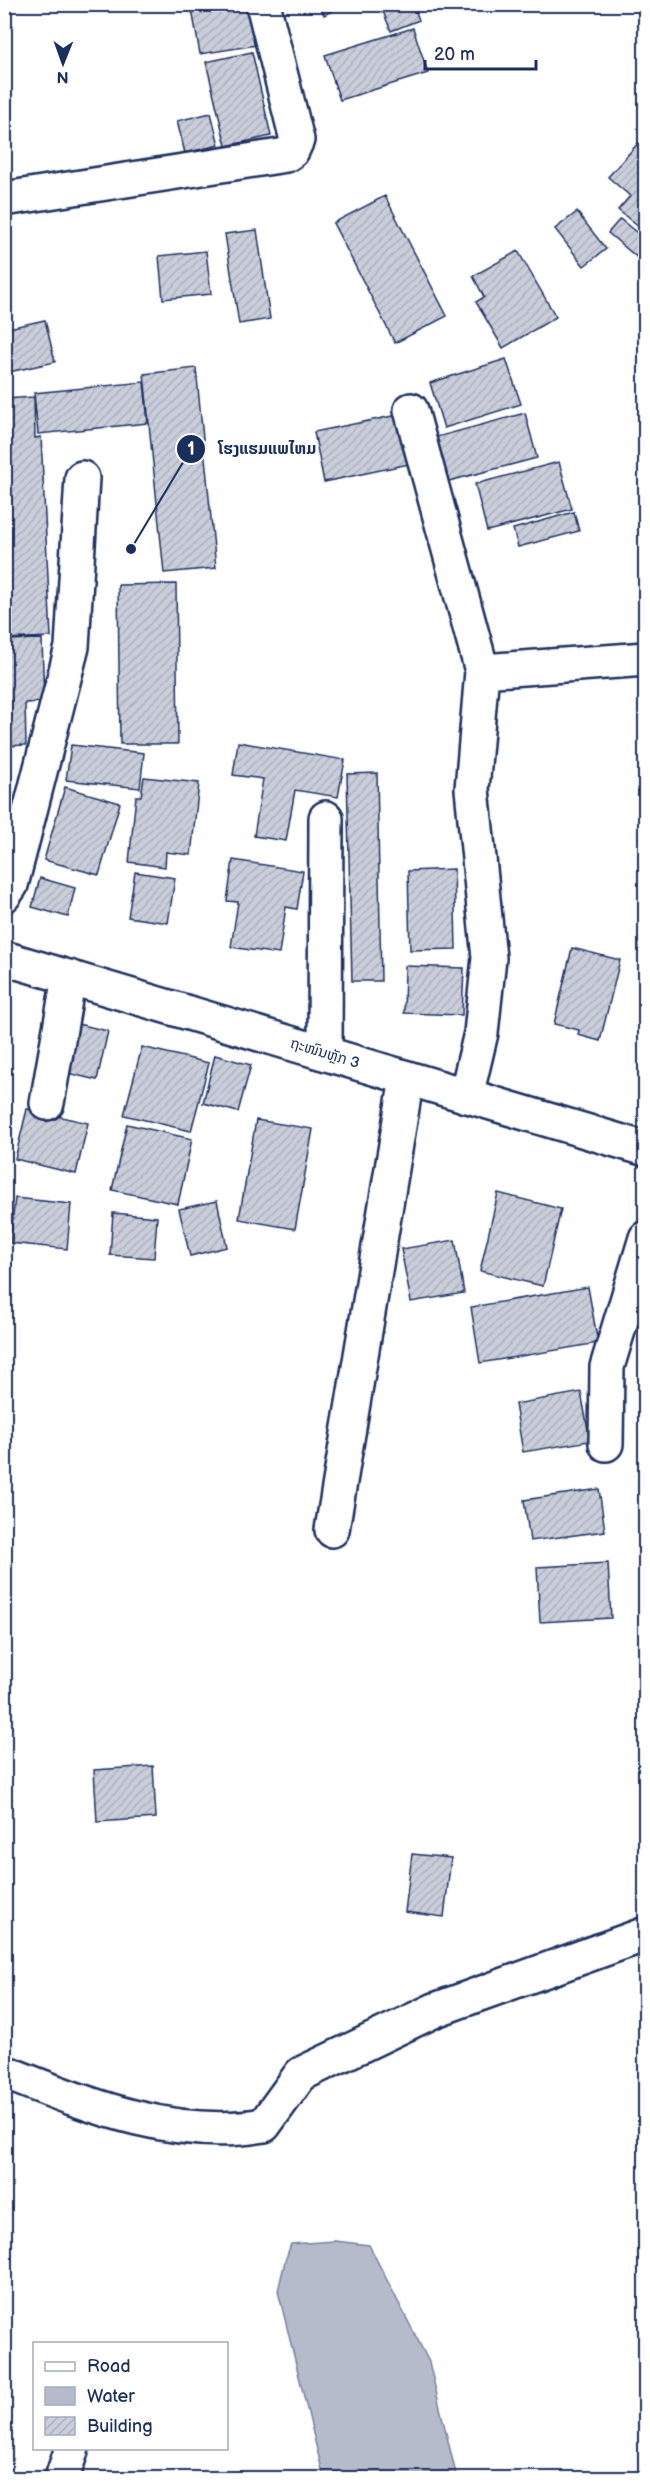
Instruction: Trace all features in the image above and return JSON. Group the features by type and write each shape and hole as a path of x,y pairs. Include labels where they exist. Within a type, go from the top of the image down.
{"street":[{"path":"4,199 286,155 292,151 297,140 263,4"},
{"path":"411,410 482,671 472,789 489,958 481,1033 466,1096"},
{"path":"4,895 11,885 72,647 82,478"},
{"path":"482,671 645,659"},
{"path":"325,1053 326,818"},
{"name":"ຖະໜົນຫຼັກ 3","path":"4,958 645,1149"},
{"path":"47,1103 69,977"},
{"path":"332,1530 407,1078"},
{"path":"606,1444 607,1367 645,1238"},
{"path":"4,2072 82,2102 136,2118 208,2129 264,2125 301,2074 435,2010 645,1934"},
{"path":"62,2478 71,2450"}],"water":[{"path":"335,2241 369,2245 429,2362 457,2478 324,2478 278,2291 291,2244"}],"building":[{"path":"191,4 256,4 263,44 200,54"},
{"path":"319,4 346,4 324,15"},
{"path":"380,4 413,4 419,20 391,31"},
{"path":"413,28 428,73 340,100 325,55"},
{"path":"252,52 271,136 226,146 206,62"},
{"path":"4,58 10,59 7,115 4,114"},
{"path":"211,113 219,145 185,153 177,121"},
{"path":"640,141 646,146 646,233 618,210 630,196 608,177"},
{"path":"385,196 447,316 395,343 333,223"},
{"path":"577,212 606,249 584,266 555,229"},
{"path":"620,219 646,240 646,265 608,233"},
{"path":"257,230 270,319 239,324 225,234"},
{"path":"206,251 211,294 163,299 159,256"},
{"path":"518,251 556,317 503,348 476,302 484,297 473,276"},
{"path":"45,320 55,362 4,373 4,329"},
{"path":"506,359 521,404 444,428 430,383"},
{"path":"196,368 216,568 164,573 144,374"},
{"path":"144,382 148,423 38,434 34,393"},
{"path":"34,397 35,438 41,437 51,637 4,639 4,399"},
{"path":"525,413 537,458 445,482 433,438"},
{"path":"398,415 409,464 324,482 314,432"},
{"path":"559,462 572,509 487,531 475,484"},
{"path":"574,512 579,531 518,547 513,529"},
{"path":"176,584 178,744 120,744 118,585"},
{"path":"42,639 44,702 25,703 26,745 4,746 4,640"},
{"path":"238,742 345,760 338,797 295,790 286,841 254,836 263,779 233,775"},
{"path":"71,745 144,753 140,788 66,780"},
{"path":"377,773 381,981 352,981 347,774"},
{"path":"144,777 199,783 191,855 166,852 165,867 129,862 136,796 141,796"},
{"path":"65,787 120,803 99,875 44,860"},
{"path":"233,860 303,871 297,909 286,907 279,954 231,947 238,902 227,901"},
{"path":"454,869 456,949 410,950 408,871"},
{"path":"135,872 175,878 168,923 128,917"},
{"path":"40,878 75,888 68,917 32,907"},
{"path":"572,948 620,960 600,1041 578,1035 579,1030 554,1024"},
{"path":"405,966 464,968 462,1015 404,1013"},
{"path":"78,1024 108,1031 97,1080 67,1073"},
{"path":"142,1047 209,1063 191,1131 124,1115"},
{"path":"215,1055 251,1065 238,1112 203,1103"},
{"path":"27,1109 88,1123 76,1174 15,1159"},
{"path":"256,1120 313,1129 295,1229 239,1219"},
{"path":"127,1124 192,1139 178,1204 112,1190"},
{"path":"498,1193 561,1209 543,1286 480,1271"},
{"path":"15,1198 71,1204 67,1249 10,1243"},
{"path":"217,1201 227,1247 190,1256 179,1209"},
{"path":"113,1213 157,1217 154,1258 110,1255"},
{"path":"455,1240 464,1293 411,1302 401,1249"},
{"path":"588,1287 598,1343 480,1363 471,1307"},
{"path":"644,1293 646,1293 646,1382 641,1382"},
{"path":"581,1392 590,1441 523,1452 515,1404"},
{"path":"599,1489 605,1531 530,1541 524,1500"},
{"path":"608,1563 611,1618 540,1622 537,1567"},
{"path":"153,1766 156,1818 97,1822 94,1770"},
{"path":"412,1854 451,1858 444,1917 405,1912"}],"place":[{"name":"ໂຮງແຮມແພໄຫມ","path":"131,549"}]}
